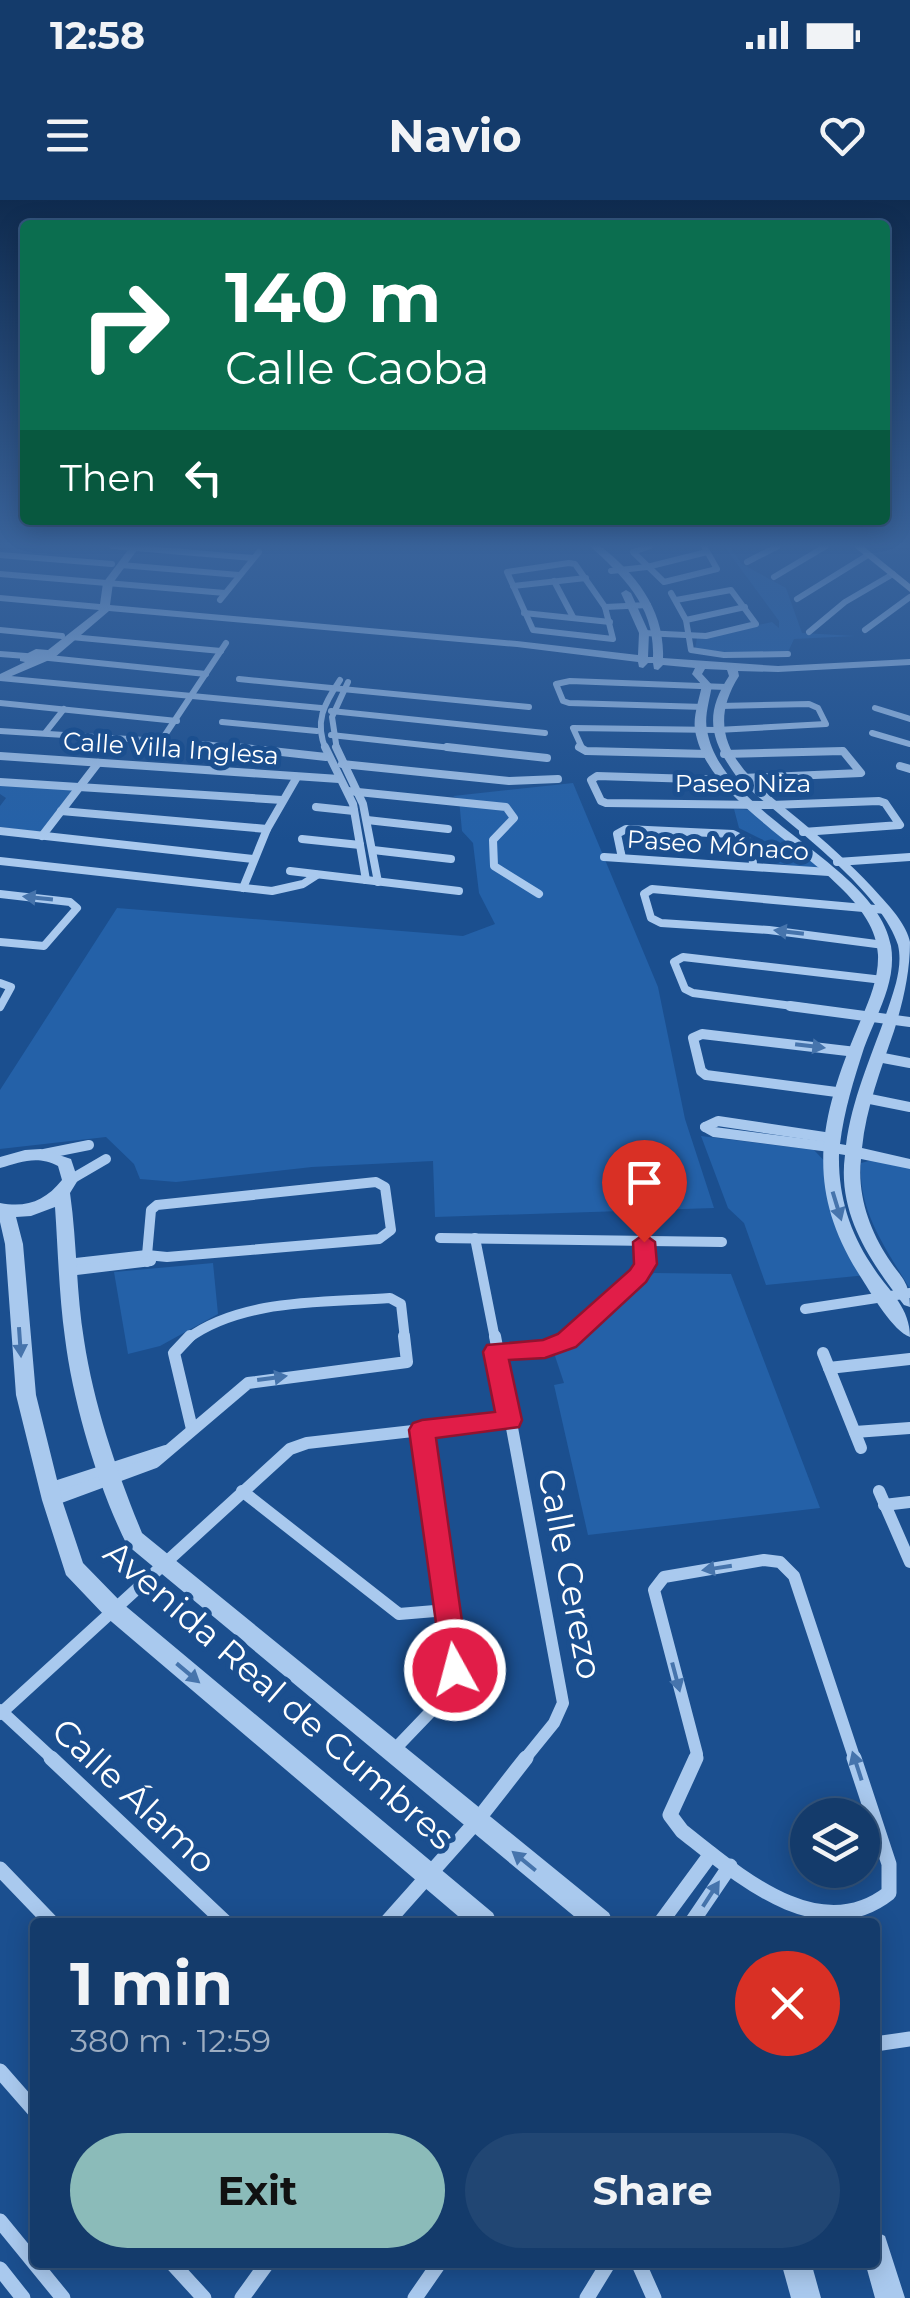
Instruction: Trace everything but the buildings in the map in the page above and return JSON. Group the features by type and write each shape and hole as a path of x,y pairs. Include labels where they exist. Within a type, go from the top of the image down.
{"street":[{"path":"0,676 55,644"},
{"path":"142,644 220,652"},
{"path":"0,730 161,741 195,697 225,644"},
{"path":"471,644 644,649 658,661 699,669 910,664"},
{"path":"487,644 619,656 650,644"},
{"path":"644,644 644,649"},
{"path":"658,661 659,644"},
{"path":"690,644 689,648 724,654 788,654"},
{"path":"0,654 206,674"},
{"path":"658,661 699,669 712,707 709,730 716,754 753,804 886,910 908,949 906,985 878,1057 852,1147 849,1174 858,1214 908,1296 805,1308"},
{"path":"712,707 733,670"},
{"path":"0,676 321,708"},
{"path":"239,679 341,685 529,707"},
{"path":"726,687 558,682 555,686 566,702 712,707 813,705 825,725 709,730 574,727 582,750 846,752 861,774 735,779"},
{"path":"341,685 321,708 317,731 326,757 348,791 366,880"},
{"path":"341,685 331,711 331,735 358,791 378,882"},
{"path":"437,722 446,700"},
{"path":"0,703 177,721"},
{"path":"875,708 910,719"},
{"path":"44,733 64,710"},
{"path":"331,711 545,732"},
{"path":"222,722 317,731"},
{"path":"872,733 910,744"},
{"path":"331,735 547,758"},
{"path":"202,744 326,757"},
{"path":"431,772 442,747"},
{"name":"Calle Villa Inglesa","path":"0,756 339,778"},
{"path":"42,836 98,763"},
{"path":"342,764 518,781 558,778"},
{"path":"900,766 910,769"},
{"path":"243,888 267,829 296,776"},
{"name":"Paseo Niza","path":"735,779 594,776 592,780 604,802 772,805 883,802 898,826 803,832"},
{"path":"735,779 803,832 866,908 885,946 883,980 856,1052 831,1142 832,1193 862,1266 910,1330"},
{"path":"0,782 282,800"},
{"path":"348,791 486,802 512,810 514,818 493,840 492,862 497,870 539,894"},
{"path":"316,808 354,811"},
{"path":"61,811 267,829"},
{"path":"367,820 448,829"},
{"path":"622,858 617,834 620,831 744,837 752,843 753,865"},
{"path":"0,832 253,859"},
{"path":"302,839 360,845"},
{"path":"373,850 451,859"},
{"name":"Paseo Mónaco","path":"604,858 833,867 910,856"},
{"path":"0,860 243,888 287,889 317,875"},
{"path":"290,871 459,891"},
{"path":"885,946 769,930 655,922 646,890 886,910"},
{"path":"0,894 70,902 76,908 44,946 0,942"},
{"path":"883,980 787,966 676,959 688,992 910,1022"},
{"path":"0,984 10,987 11,992 0,1007"},
{"path":"845,1094 706,1075 701,1071 696,1036 856,1052"},
{"path":"878,1057 910,1063"},
{"path":"866,1098 910,1106"},
{"path":"831,1142 714,1132 705,1127 718,1121 831,1142 910,1164"},
{"path":"4,1159 90,1144"},
{"path":"852,1147 910,1154"},
{"path":"44,1154 65,1163 66,1187"},
{"path":"3,1210 37,1209 106,1160"},
{"path":"68,1267 379,1239 391,1230 385,1187 376,1182 158,1205 151,1210 147,1259"},
{"name":"Avenida Real de Cumbres","path":"66,1187 74,1339 108,1473 127,1528 164,1564 595,1918"},
{"name":"Avenida Real de Cumbres","path":"3,1210 14,1244 26,1395 50,1494 74,1568 114,1610 479,1918"},
{"path":"440,1238 722,1242"},
{"name":"Calle Cerezo","path":"390,1918 476,1822 554,1723 563,1703 475,1238"},
{"path":"495,1352 545,1349 567,1340 638,1276 645,1264 644,1242"},
{"path":"50,1494 108,1473 155,1462 248,1382 407,1362 401,1304 390,1298 252,1312 202,1329 174,1353 192,1429"},
{"path":"823,1353 861,1448"},
{"path":"830,1368 910,1359"},
{"path":"0,1712 280,1456 306,1443 510,1420"},
{"path":"855,1432 910,1428"},
{"path":"392,1753 452,1684 455,1670 422,1430"},
{"path":"242,1491 399,1614 448,1610"},
{"path":"879,1491 910,1562"},
{"path":"884,1505 910,1502"},
{"path":"764,1560 780,1562 794,1576 892,1880 889,1892 870,1908 826,1914 781,1901 730,1866 682,1831 670,1814 692,1772 696,1754 654,1590 664,1576 764,1560"},
{"name":"Calle Álamo","path":"0,1712 221,1918"},
{"path":"664,1918 711,1854"},
{"path":"695,1918 730,1866"},
{"path":"0,1869 47,1918"},
{"path":"880,2043 910,2039"},
{"path":"0,2071 30,2105"},
{"path":"0,2220 30,2259"},
{"path":"880,2263 890,2298"},
{"path":"37,2268 58,2296"},
{"path":"176,2268 204,2298"},
{"path":"242,2298 264,2268"},
{"path":"414,2298 436,2268"},
{"path":"586,2298 605,2268"},
{"path":"641,2268 654,2298"},
{"path":"798,2268 806,2298"},
{"path":"0,2269 23,2298"}],"shaded area":[{"path":"696,644 792,644 788,652 746,654 695,649"},
{"path":"0,782 74,789 40,832 0,827 0,806 6,798 0,794"},
{"path":"573,783 658,987 685,1119 714,1208 435,1217 433,1161 312,1167 176,1182 140,1179 134,1164 106,1137 0,1149 0,1090 117,908 463,936 495,924 479,893 473,843 462,831 459,799 453,796"},
{"path":"734,809 757,810 821,866 816,870 764,861 763,840 739,828"},
{"path":"701,1136 814,1150 830,1167 867,1275 766,1285 744,1223 728,1208"},
{"path":"872,1160 910,1167 910,1289 875,1229 864,1198 861,1163"},
{"path":"213,1263 218,1314 160,1346 128,1354 114,1272"},
{"path":"654,1273 731,1274 820,1508 588,1535 554,1385 564,1383 554,1353 567,1351"}],"route":[{"path":"455,1670 422,1430 510,1420 495,1352 545,1349 567,1340 638,1276 645,1264 644,1242"}]}
